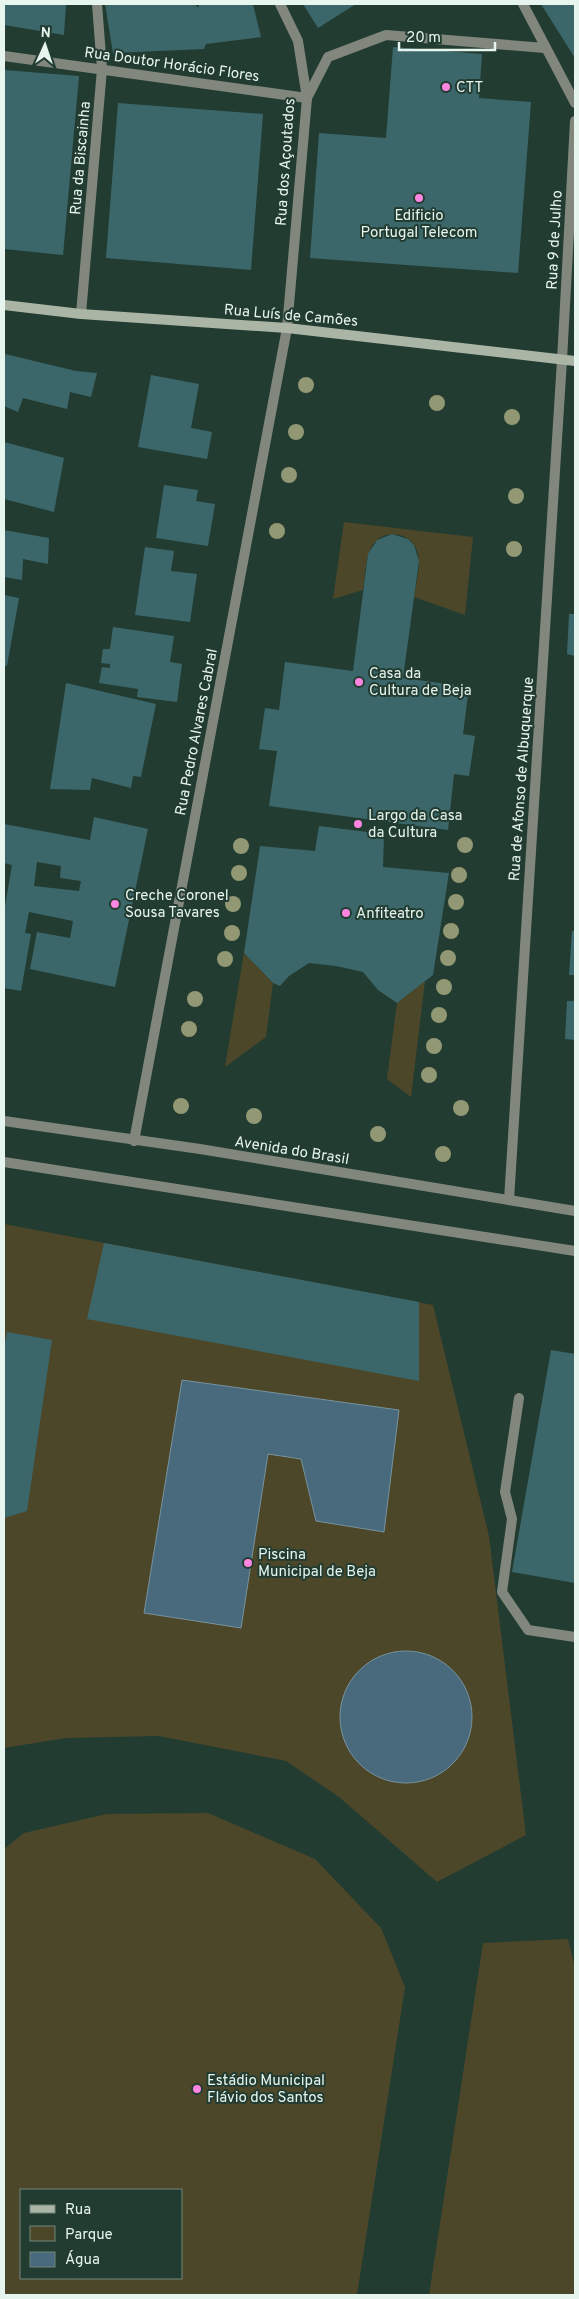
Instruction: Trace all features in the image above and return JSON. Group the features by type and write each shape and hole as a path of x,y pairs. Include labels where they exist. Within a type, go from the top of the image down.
{"main road":[{"name":"Rua Luís de Camões","path":"4,305 81,314 287,328 575,361"}],"street":[{"name":"Rua da Biscainha","path":"81,314 102,69 97,4"},
{"name":"Rua dos Açoutados","path":"280,4 298,41 307,98 287,328"},
{"path":"523,4 575,103"},
{"path":"307,98 328,57 386,35 545,48"},
{"name":"Rua Doutor Horácio Flores","path":"4,56 307,98"},
{"name":"Rua 9 de Julho","path":"562,360 575,121"},
{"name":"Rua Pedro Alvares Cabral","path":"134,1141 287,328"},
{"name":"Rua de Afonso de Albuquerque","path":"509,1200 562,360"},
{"name":"Avenida do Brasil","path":"4,1121 575,1211"},
{"path":"4,1162 575,1251"},
{"path":"519,1398 505,1492 512,1519 502,1592 528,1630 575,1637"}],"green space":[{"path":"344,522 473,537 465,615 414,597 419,570 418,554 410,540 404,536 396,535 382,537 371,548 366,563 363,590 333,599"},
{"path":"244,953 273,983 266,1037 225,1067"},
{"path":"425,981 411,1097 387,1079 397,1003"},
{"name":"Piscina Municipal de Beja","path":"4,1224 433,1305 489,1536 526,1835 437,1882 339,1797 286,1761 159,1736 66,1738 4,1748"},
{"name":"Estádio Municipal Flávio dos Santos","path":"208,1813 315,1859 381,1928 405,1987 357,2295 4,2295 4,1849 24,1833 107,1814"},
{"path":"568,1939 575,1968 575,2295 429,2295 483,1943"}],"water":[{"path":"182,1380 399,1410 384,1532 316,1521 301,1459 268,1454 241,1628 144,1613"},
{"path":"406,1651 419,1652 431,1656 453,1670 467,1692 471,1704 471,1730 467,1742 453,1764 431,1778 419,1782 406,1783 393,1782 381,1778 359,1764 345,1742 341,1730 340,1717 341,1704 345,1692 359,1670 381,1656 393,1652"}],"building":[{"path":"4,4 66,4 64,35 4,25"},
{"path":"105,4 195,4 199,7 198,4 253,4 261,37 206,44 204,49 113,53"},
{"path":"303,4 356,4 318,28"},
{"path":"541,4 575,4 575,58"},
{"name":"Edificio Portugal Telecom","path":"393,47 482,54 479,98 531,102 518,273 310,258 319,133 386,138"},
{"path":"4,70 79,76 63,255 4,249"},
{"path":"118,103 263,114 251,270 106,258"},
{"path":"5,354 76,371 97,373 91,397 70,392 67,409 23,398 18,412 4,406"},
{"path":"151,375 199,384 191,428 212,432 207,459 138,447"},
{"path":"4,442 64,458 54,512 4,499"},
{"path":"164,485 198,490 196,501 215,504 208,546 156,538"},
{"path":"4,530 49,538 48,564 23,559 22,580 4,577"},
{"name":"Casa da Cultura de Beja","path":"392,534 408,539 414,545 419,561 403,678 469,687 463,734 475,736 469,776 454,774 448,830 269,806 277,751 259,749 265,708 279,710 285,662 353,671 368,554 377,540"},
{"path":"145,547 174,551 171,571 197,574 190,622 135,615"},
{"path":"4,595 19,598 7,666 4,665"},
{"path":"569,614 575,614 575,656 567,654"},
{"path":"113,627 174,636 170,662 182,664 177,702 137,697 138,689 99,683 102,667 110,668 110,664 101,663 103,649 110,649"},
{"path":"66,683 156,704 141,777 133,776 131,788 92,778 90,790 50,789"},
{"path":"94,817 148,829 115,987 30,969 37,932 70,938 73,921 29,912 25,933 31,934 21,991 4,988 4,912 12,865 4,863 4,824 90,840","holes":["37,862 61,866 60,878 81,881 79,891 34,886"]},
{"name":"Anfiteatro","path":"319,826 384,834 383,867 449,873 433,975 397,1003 378,990 363,972 336,966 309,963 289,976 280,986 273,983 244,953 260,846 315,851"},
{"path":"572,931 575,931 575,975 569,975"},
{"path":"567,1001 575,1001 575,1040 565,1039"},
{"path":"104,1243 419,1302 419,1381 87,1319"},
{"path":"7,1332 52,1340 27,1511 4,1518 4,1349"},
{"path":"551,1350 575,1354 575,1583 512,1572"}],"place":[{"name":"CTT","path":"446,87"},
{"name":"Edificio Portugal Telecom","path":"419,198"},
{"name":"Casa da Cultura de Beja","path":"359,682"},
{"name":"Largo da Casa da Cultura","path":"358,824"},
{"name":"Creche Coronel Sousa Tavares","path":"115,904"},
{"name":"Anfiteatro","path":"346,913"},
{"name":"Piscina Municipal de Beja","path":"248,1563"},
{"name":"Estádio Municipal Flávio dos Santos","path":"197,2089"}]}
